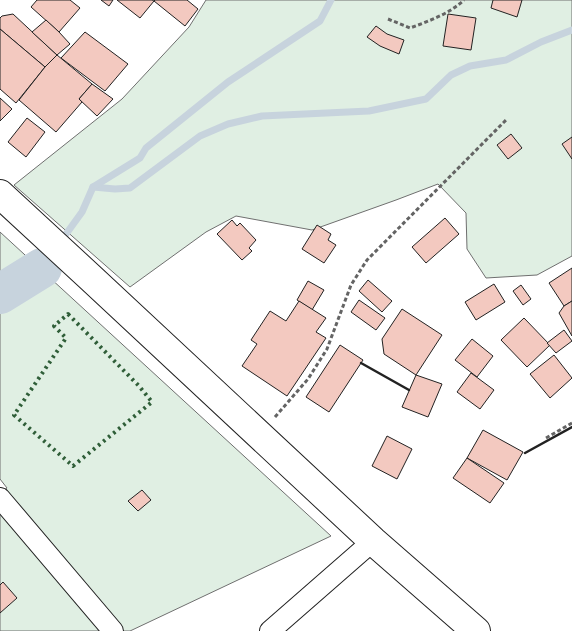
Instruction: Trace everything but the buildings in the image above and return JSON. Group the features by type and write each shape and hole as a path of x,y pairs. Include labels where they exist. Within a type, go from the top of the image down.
{"main road":[{"path":"0,194 373,541 476,631"}],"street":[{"path":"0,498 114,631"},
{"path":"270,631 373,541"}],"path":[{"path":"388,19 410,28 433,19 458,6 464,0"},
{"path":"259,435 308,379 327,349 352,285 367,260 507,119"},
{"path":"546,438 572,423"}],"green space":[{"path":"206,0 572,0 572,256 537,275 486,278 467,249 466,213 438,184 312,230 236,216 206,232 130,287 14,185 122,99 189,27"},
{"path":"0,232 331,536 130,631 0,631 0,493 7,488 0,479"}],"waterway":[{"path":"61,241 82,212 93,187 140,158 146,148 228,82 320,21 331,0"},
{"path":"93,187 130,188 200,136 228,124 262,116 369,111 426,99 451,75 470,66 506,60 541,42 572,30"},
{"path":"42,268 54,250"},
{"path":"0,294 42,268"}],"hedge":[{"path":"68,314 139,386 152,402 73,466 14,415 66,338 54,326 68,314"}],"wall":[{"path":"361,363 409,390"},
{"path":"525,453 572,427"}]}
